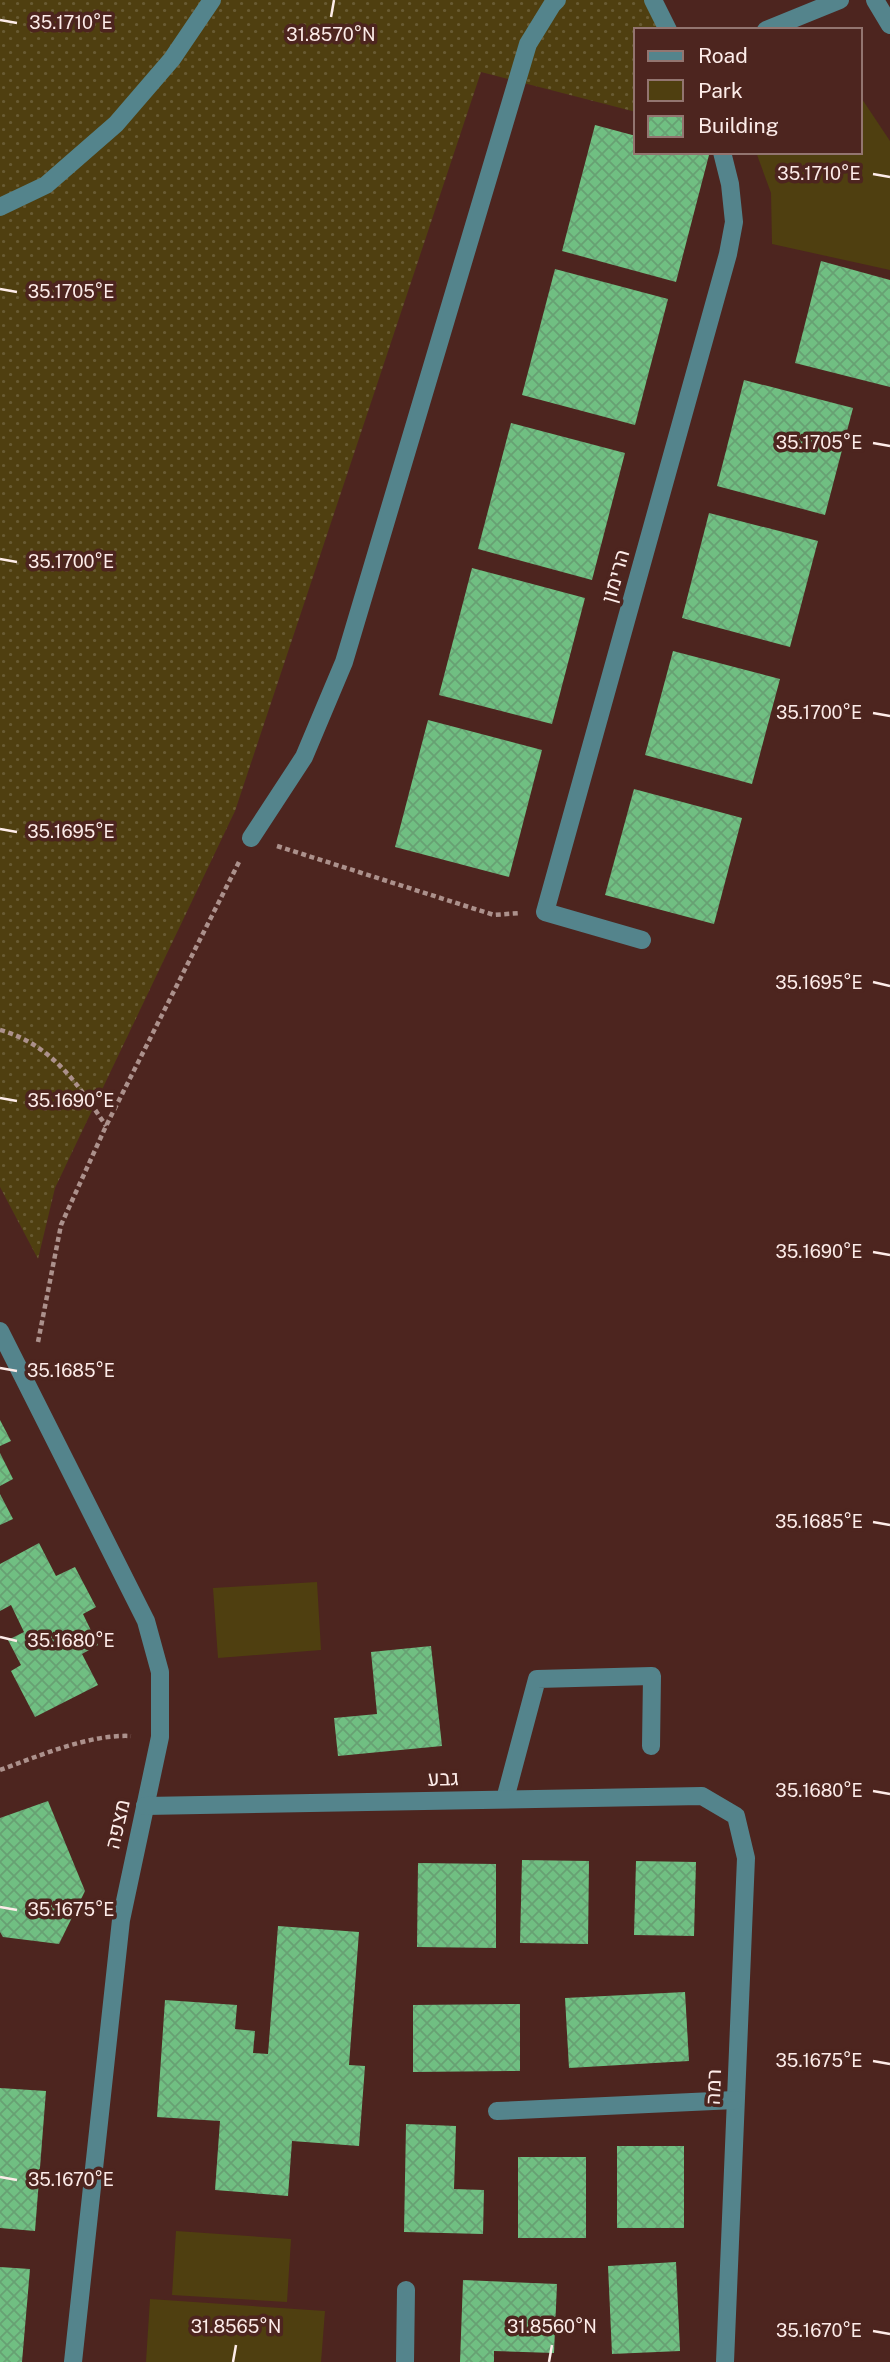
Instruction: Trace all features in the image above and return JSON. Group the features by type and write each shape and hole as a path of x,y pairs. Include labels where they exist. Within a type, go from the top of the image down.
{"street":[{"path":"0,207 46,185 116,124 172,59 212,0"},
{"path":"251,838 304,757 344,662 528,44 557,0"},
{"path":"771,28 841,0"},
{"path":"875,0 890,25"},
{"path":"654,2 667,28"},
{"name":"הרימון","path":"545,912 728,254 734,222 730,184 722,154"},
{"path":"545,912 642,940"},
{"name":"מצפה","path":"0,1331 146,1621 160,1672 160,1737 121,1920 72,2362"},
{"path":"505,1799 537,1679 652,1676 651,1746"},
{"name":"גבע","path":"145,1806 702,1796 736,1816"},
{"name":"רמה","path":"725,2362 746,1858 736,1816"},
{"path":"497,2111 735,2100"},
{"path":"405,2362 406,2290"}],"path":[{"path":"37,1344 61,1225 106,1126 251,838 494,915 545,912"},
{"path":"0,1030 20,1035 47,1053 74,1080 106,1126"},
{"path":"0,1770 57,1750 117,1735 160,1737"}],"green space":[{"path":"0,0 663,0 657,28 634,28 634,111 481,72 235,811 55,1188 38,1259 0,1187"},
{"path":"862,99 890,141 890,270 772,244 771,193 757,154 862,154"},
{"path":"317,1582 321,1650 218,1658 213,1588"},
{"path":"176,2231 291,2239 287,2302 172,2295"},
{"path":"150,2299 325,2311 321,2362 146,2362"}],"building":[{"path":"595,125 634,135 634,154 709,155 676,282 562,251"},
{"path":"821,261 890,280 890,387 795,363"},
{"path":"555,269 668,299 635,425 522,395"},
{"path":"744,380 853,408 825,515 717,486"},
{"path":"511,423 625,453 592,580 478,549"},
{"path":"709,513 818,541 790,647 682,618"},
{"path":"472,568 585,598 552,724 439,695"},
{"path":"673,651 780,679 752,784 645,755"},
{"path":"428,720 542,750 509,877 395,847"},
{"path":"634,789 742,818 714,924 605,895"},
{"path":"0,1420 11,1441 0,1446"},
{"path":"0,1453 13,1479 0,1486"},
{"path":"0,1494 13,1519 0,1525"},
{"path":"39,1543 56,1576 75,1567 96,1607 83,1614 98,1645 82,1654 98,1685 35,1717 11,1671 21,1665 8,1640 24,1632 11,1605 0,1611 0,1564"},
{"path":"431,1646 442,1746 338,1756 334,1718 377,1714 371,1652"},
{"path":"48,1801 85,1891 59,1944 3,1937 0,1932 0,1818"},
{"path":"522,1860 589,1861 588,1944 520,1943"},
{"path":"636,1861 696,1862 694,1936 634,1935"},
{"path":"418,1863 496,1864 496,1948 417,1947"},
{"path":"278,1926 359,1932 349,2065 365,2066 359,2146 292,2141 288,2196 215,2190 220,2121 157,2117 165,2000 237,2005 235,2029 255,2031 253,2053 268,2054"},
{"path":"685,1992 689,2061 569,2068 565,1998"},
{"path":"520,2004 520,2071 413,2072 413,2005"},
{"path":"0,2088 46,2091 35,2231 0,2228"},
{"path":"406,2124 456,2126 454,2189 484,2190 483,2234 404,2232"},
{"path":"617,2146 684,2146 684,2228 617,2228"},
{"path":"518,2157 586,2157 586,2238 518,2238"},
{"path":"676,2262 680,2351 612,2354 608,2266"},
{"path":"0,2267 30,2269 22,2362 0,2362"},
{"path":"463,2280 557,2284 554,2353 494,2351 494,2362 460,2362"}]}
